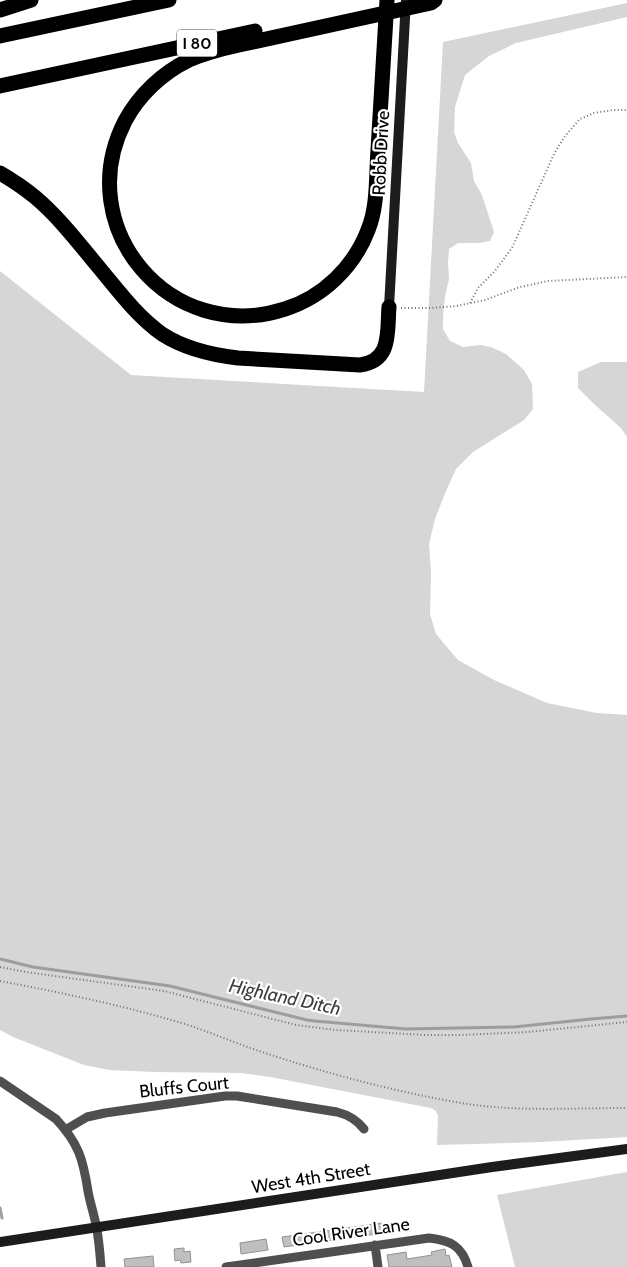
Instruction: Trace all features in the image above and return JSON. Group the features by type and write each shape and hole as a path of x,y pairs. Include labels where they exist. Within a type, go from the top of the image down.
{"highway":[{"path":"0,10 31,0"},
{"path":"0,36 169,0"},
{"path":"387,0 383,66 374,203 371,221 363,241 341,273 327,287 311,298 274,312 254,315 235,316 196,308 162,288 147,275 134,259 120,234 112,205 110,186 114,147 130,111 142,95 169,72 187,61 208,52 431,2 435,0"},
{"name":"I 80","path":"0,86 394,0"},
{"path":"0,172 34,196 47,208 71,233 127,301 151,325 164,335 200,351 238,358 368,364 379,357 385,346 389,307"}],"main road":[{"name":"Robb Drive","path":"389,307 406,0"},
{"name":"West 4th Street","path":"0,1242 492,1167 627,1149"}],"street":[{"path":"0,1081 56,1119 78,1149 83,1162 96,1227 101,1267"},
{"name":"Bluffs Court","path":"65,1130 87,1117 105,1113 225,1096 237,1096 337,1112 352,1118 364,1129"},
{"name":"Cool River Lane","path":"226,1267 419,1238 439,1238 449,1242 458,1248 464,1256 468,1267"},
{"path":"375,1245 378,1267"}],"path":[{"path":"470,303 478,288 494,272 512,248 554,154 565,136 580,119 587,116 603,112 627,110"},
{"path":"389,307 429,308 457,306 485,300 520,287 548,281 627,277"},
{"path":"0,967 164,991 296,1025 336,1030 460,1035 528,1032 627,1022"},
{"path":"0,981 63,993 162,1018 335,1075 461,1103 552,1108 627,1108"}],"shaded area":[{"path":"627,3 627,17 516,43 489,56 465,75 455,107 454,132 458,143 471,163 474,181 482,195 494,232 490,241 458,243 449,249 449,279 445,296 443,329 450,341 463,347 480,345 491,347 506,354 524,370 532,384 533,409 524,420 473,452 456,469 435,519 429,544 431,573 430,614 436,634 458,660 494,680 547,703 597,713 627,715 627,1137 437,1145 438,1116 436,1111 431,1108 241,1073 109,1070 84,1065 0,1030 0,271 131,375 424,392 443,42"},
{"path":"601,362 627,362 627,437 621,428 578,388 578,372"},
{"path":"627,1172 627,1267 515,1267 497,1195"}],"building":[{"path":"382,1223 384,1233 284,1247 282,1237"},
{"path":"266,1239 268,1250 241,1254 240,1243"},
{"path":"184,1248 184,1252 190,1251 191,1262 181,1263 180,1260 175,1261 174,1249"},
{"path":"445,1249 446,1256 449,1255 452,1267 389,1267 387,1255 406,1252 407,1259 432,1255 431,1252"},
{"path":"153,1256 154,1267 125,1267 124,1259"}],"waterway":[{"name":"Highland Ditch","path":"0,959 33,967 170,986 315,1021 406,1029 514,1027 627,1016"},
{"path":"0,1208 2,1218"}]}
